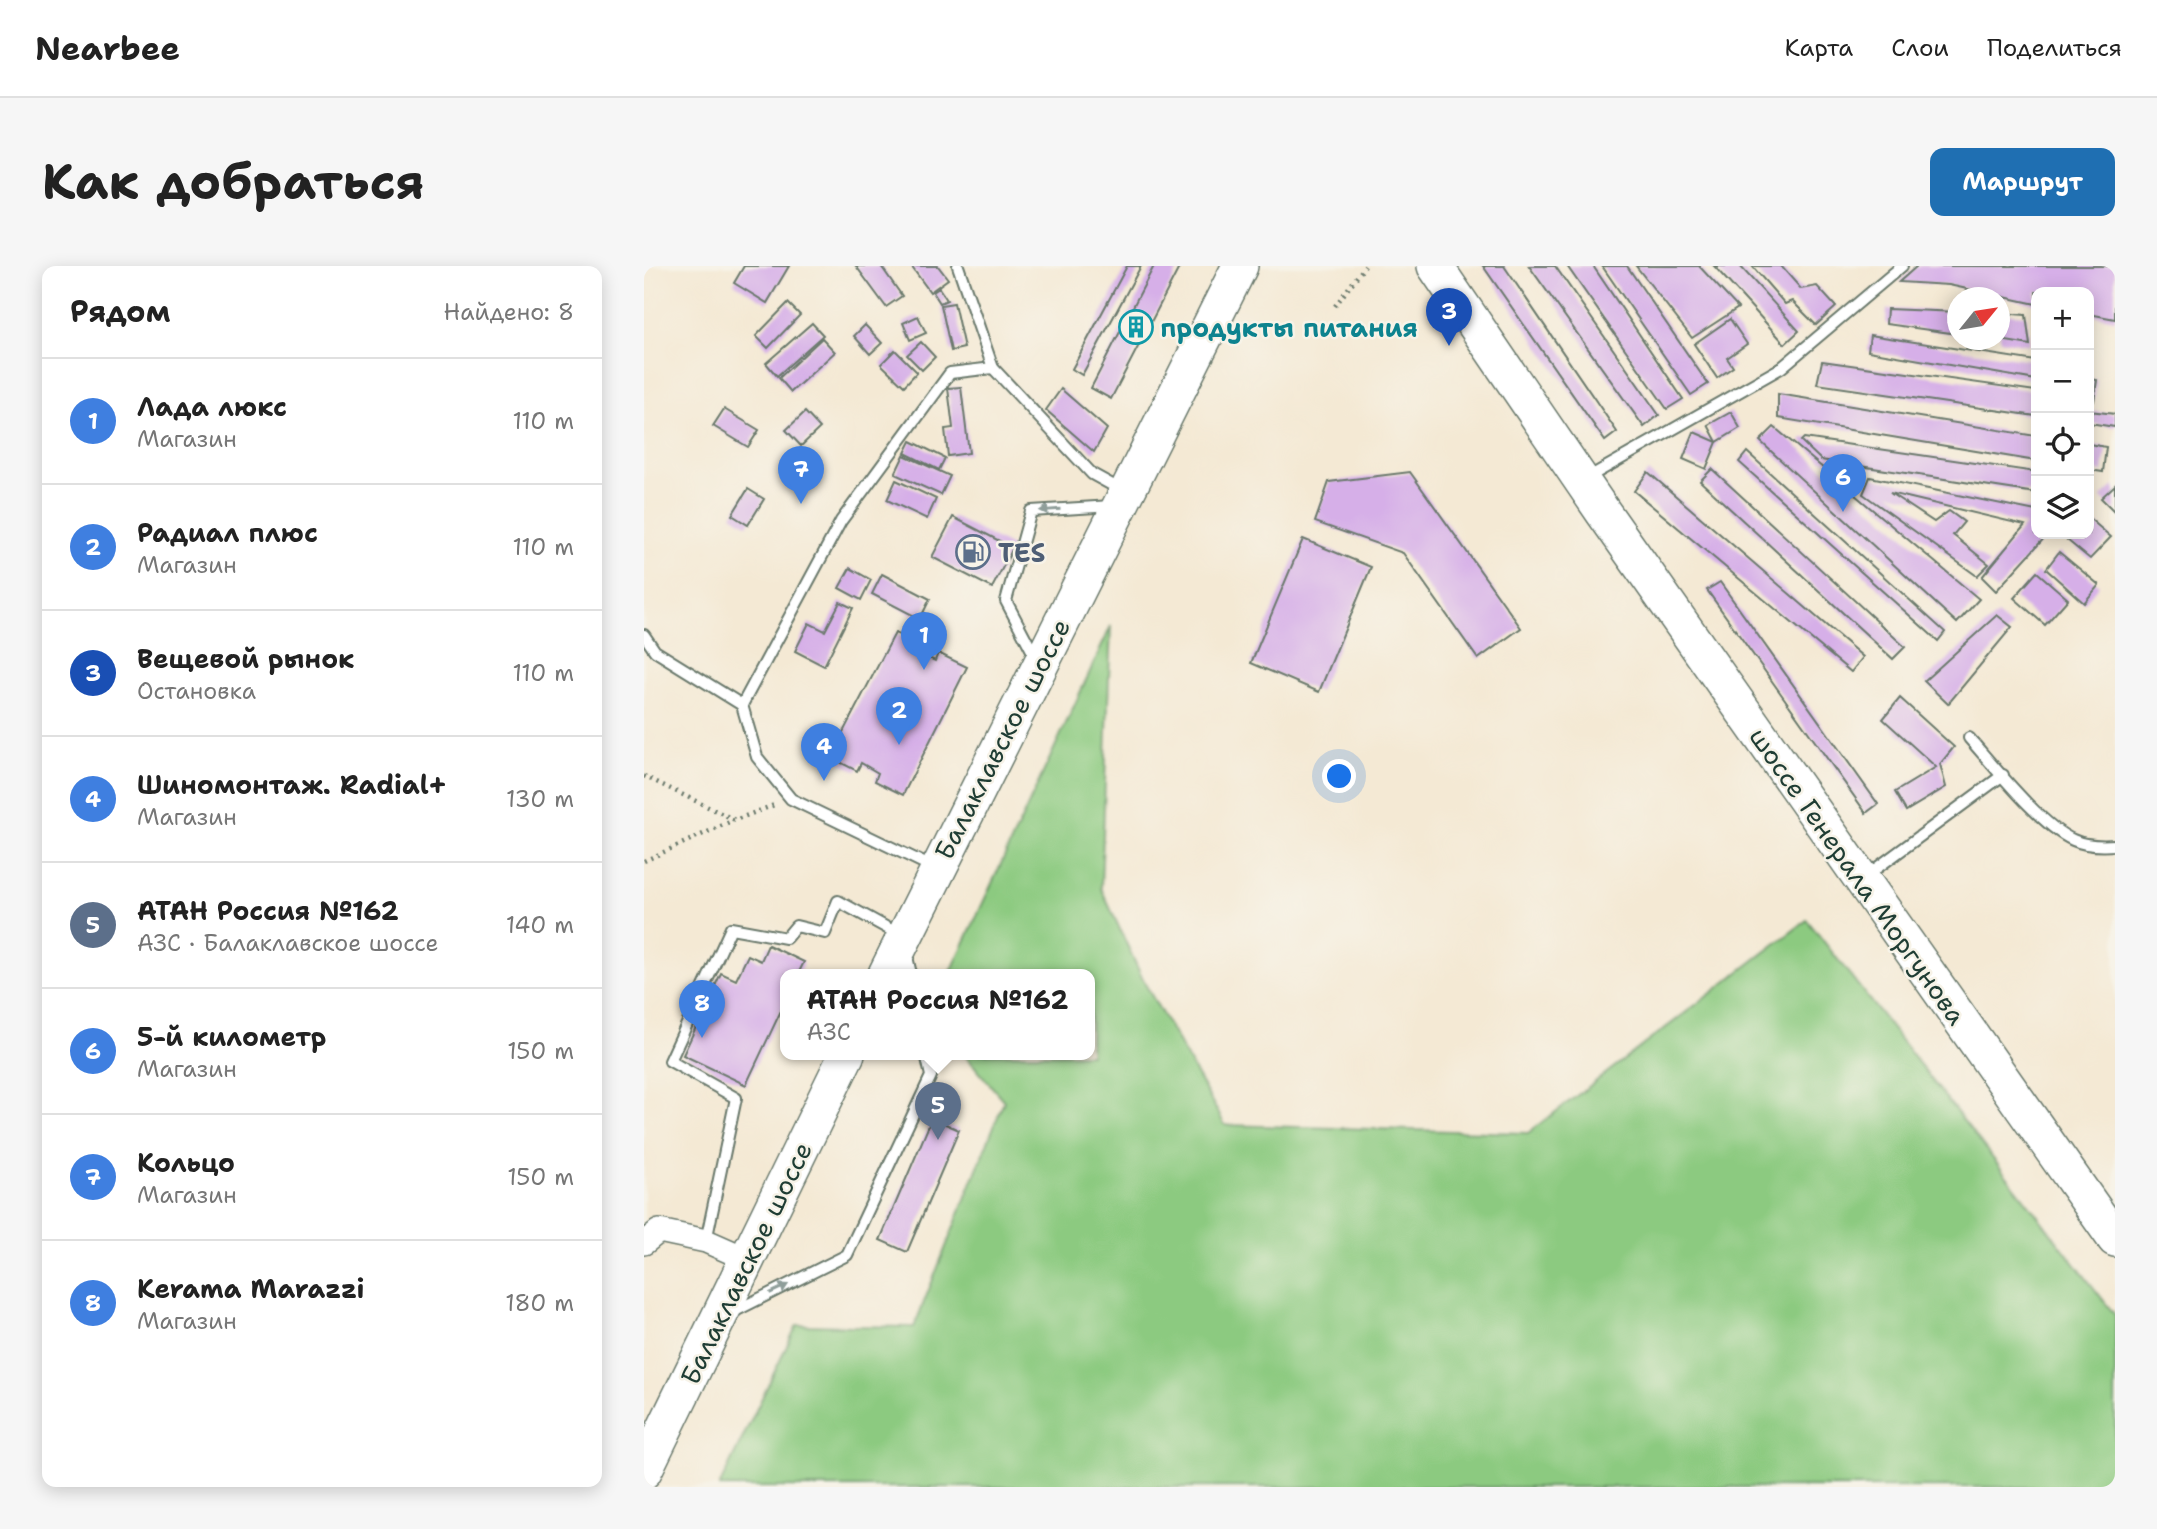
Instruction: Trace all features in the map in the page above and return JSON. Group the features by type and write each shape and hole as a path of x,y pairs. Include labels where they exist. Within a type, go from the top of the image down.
{"main road":[{"name":"Балаклавское шоссе","path":"888,969 1240,266"},
{"name":"шоссе Генерала Моргунова","path":"1435,266 1581,481 2115,1239"},
{"name":"Балаклавское шоссе","path":"644,1471 844,1060"}],"street":[{"path":"644,1243 659,1231 706,1241 749,1260"}],"lane":[{"path":"958,266 993,368 1092,474 1122,499"},
{"path":"1581,481 1782,368 1902,266"},
{"path":"742,705 841,521 950,373 993,368"},
{"path":"1040,666 1006,601 1031,511 1122,499"},
{"path":"644,635 655,651 742,705 757,757 791,799 937,870"},
{"path":"1969,738 2053,827 2072,840 2095,846 2115,845"},
{"path":"1861,880 2003,775"},
{"path":"706,1241 736,1098 670,1061 731,928 786,938 796,926 825,933 838,901 903,937 910,969"},
{"path":"718,1320 847,1255 931,1076 927,1060"}],"path":[{"path":"1335,306 1365,266"},
{"path":"644,776 735,820"},
{"path":"644,861 735,820 791,799"}],"green space":[{"path":"1111,626 1101,888 1144,982 1225,1125 1528,1133 1807,920 2115,1315 2115,1487 719,1487 797,1325 914,1327 1004,1101 969,1060 1095,1060 1095,969 952,969"}],"building":[{"path":"744,266 789,266 767,303 734,283"},
{"path":"856,266 881,266 902,296 886,307"},
{"path":"911,266 938,266 948,279 930,292"},
{"path":"1127,266 1141,266 1082,375 1072,369"},
{"name":"продукты питания","path":"1154,266 1180,266 1111,399 1091,388"},
{"path":"1483,266 1504,266 1617,432 1605,441"},
{"path":"1529,266 1555,266 1659,415 1644,427"},
{"path":"1567,266 1593,266 1683,399 1667,409"},
{"path":"1602,266 1627,266 1708,384 1691,395"},
{"path":"1636,266 1699,266 1738,308 1692,338"},
{"path":"1714,266 1740,266 1799,331 1785,344"},
{"path":"1752,266 1781,266 1801,289 1817,286 1836,307 1816,325 1792,301 1785,304"},
{"path":"1917,266 2115,266 2115,319 2094,315 2094,287 2031,287 2031,303 2010,298 2010,287 1958,287 1899,282"},
{"path":"939,288 947,300 940,303 933,292"},
{"path":"788,303 800,315 768,348 756,336"},
{"path":"954,303 964,348 951,351 941,305"},
{"path":"1887,309 1947,312 1947,332 1886,324"},
{"path":"2010,314 2026,315 2030,345 2010,342"},
{"path":"918,316 926,333 910,340 903,323"},
{"path":"1730,319 1747,344 1727,358 1733,367 1717,378 1694,344"},
{"path":"812,323 823,335 777,376 766,363"},
{"path":"865,325 882,343 870,354 854,336"},
{"path":"1870,335 1947,347 1947,350 1966,350 2031,360 2031,379 1868,351"},
{"path":"822,338 835,352 791,392 779,378"},
{"path":"921,342 935,357 922,370 907,355"},
{"path":"895,350 917,372 904,386 881,364"},
{"path":"1822,361 2031,390 2031,415 1817,384"},
{"path":"2094,380 2097,380 2094,401"},
{"path":"961,387 969,453 948,456 945,429 953,428 948,388"},
{"path":"1061,389 1107,429 1094,452 1046,410"},
{"path":"1778,394 2031,435 2031,460 1778,418"},
{"path":"724,409 759,430 748,447 713,426"},
{"path":"805,412 820,428 801,446 786,430"},
{"path":"1731,412 1740,428 1717,442 1708,425"},
{"path":"2094,412 2115,414 2115,427 2094,424"},
{"path":"1774,427 1979,599 1957,623 1760,441"},
{"path":"1694,432 1717,442 1706,469 1683,459"},
{"path":"1804,438 2031,471 2031,492 1821,460 1801,441"},
{"path":"911,441 945,458 939,470 905,453"},
{"path":"2094,445 2106,447 2103,472 2094,471"},
{"path":"1747,452 1945,632 1938,641 1739,462"},
{"path":"904,455 950,476 941,495 895,474"},
{"path":"1712,469 1905,647 1893,659 1700,481"},
{"path":"1410,472 1521,628 1478,659 1403,553 1315,522 1329,482"},
{"path":"1648,472 1863,657 1851,672 1634,491"},
{"path":"1870,477 2031,510 2031,539 2043,539 1996,591 1982,577 2025,525 1890,493 1934,522 1949,511 1964,522 1953,535 1989,564 1977,576 1863,494"},
{"path":"896,480 936,499 927,519 887,500"},
{"path":"2115,485 2115,512 2101,498"},
{"path":"748,489 764,499 748,525 732,515"},
{"name":"TES","path":"953,517 1013,548 992,588 932,557"},
{"path":"2094,522 2111,537 2090,559 2067,540 2094,539"},
{"path":"1303,539 1371,567 1319,692 1251,663"},
{"path":"2059,552 2099,585 2084,603 2046,569"},
{"path":"850,568 871,580 861,600 839,588"},
{"path":"2037,572 2068,599 2045,625 2014,598"},
{"path":"882,574 930,599 920,619 872,594"},
{"path":"1720,582 1878,804 1866,813 1707,590"},
{"path":"840,602 853,608 824,666 795,651 809,623 825,631"},
{"path":"1997,615 2012,627 1948,704 1924,681"},
{"path":"895,633 920,644 915,652 935,661 938,653 967,667 903,795 875,781 878,773 861,763 857,771 830,757"},
{"path":"1900,698 1954,747 1940,764 1946,787 1906,811 1895,792 1936,767 1883,719"},
{"path":"768,945 804,962 800,969 780,969 780,1013 746,1085 683,1055 721,973 736,980 748,955 761,961"},
{"path":"932,1118 959,1130 907,1252 880,1240"}],"place":[{"name":"продукты питания","path":"1136,327"},
{"name":"Вещевой рынок","path":"1449,346"},
{"name":"Кольцо","path":"801,504"},
{"name":"5-й километр","path":"1843,512"},
{"name":"TES","path":"973,552"},
{"name":"Лада люкс","path":"924,670"},
{"name":"Радиал плюс","path":"899,745"},
{"name":"Шиномонтаж. Radial+","path":"824,781"},
{"name":"Kerama Marazzi","path":"702,1038"},
{"name":"АТАН Россия №162","path":"938,1140"}]}
